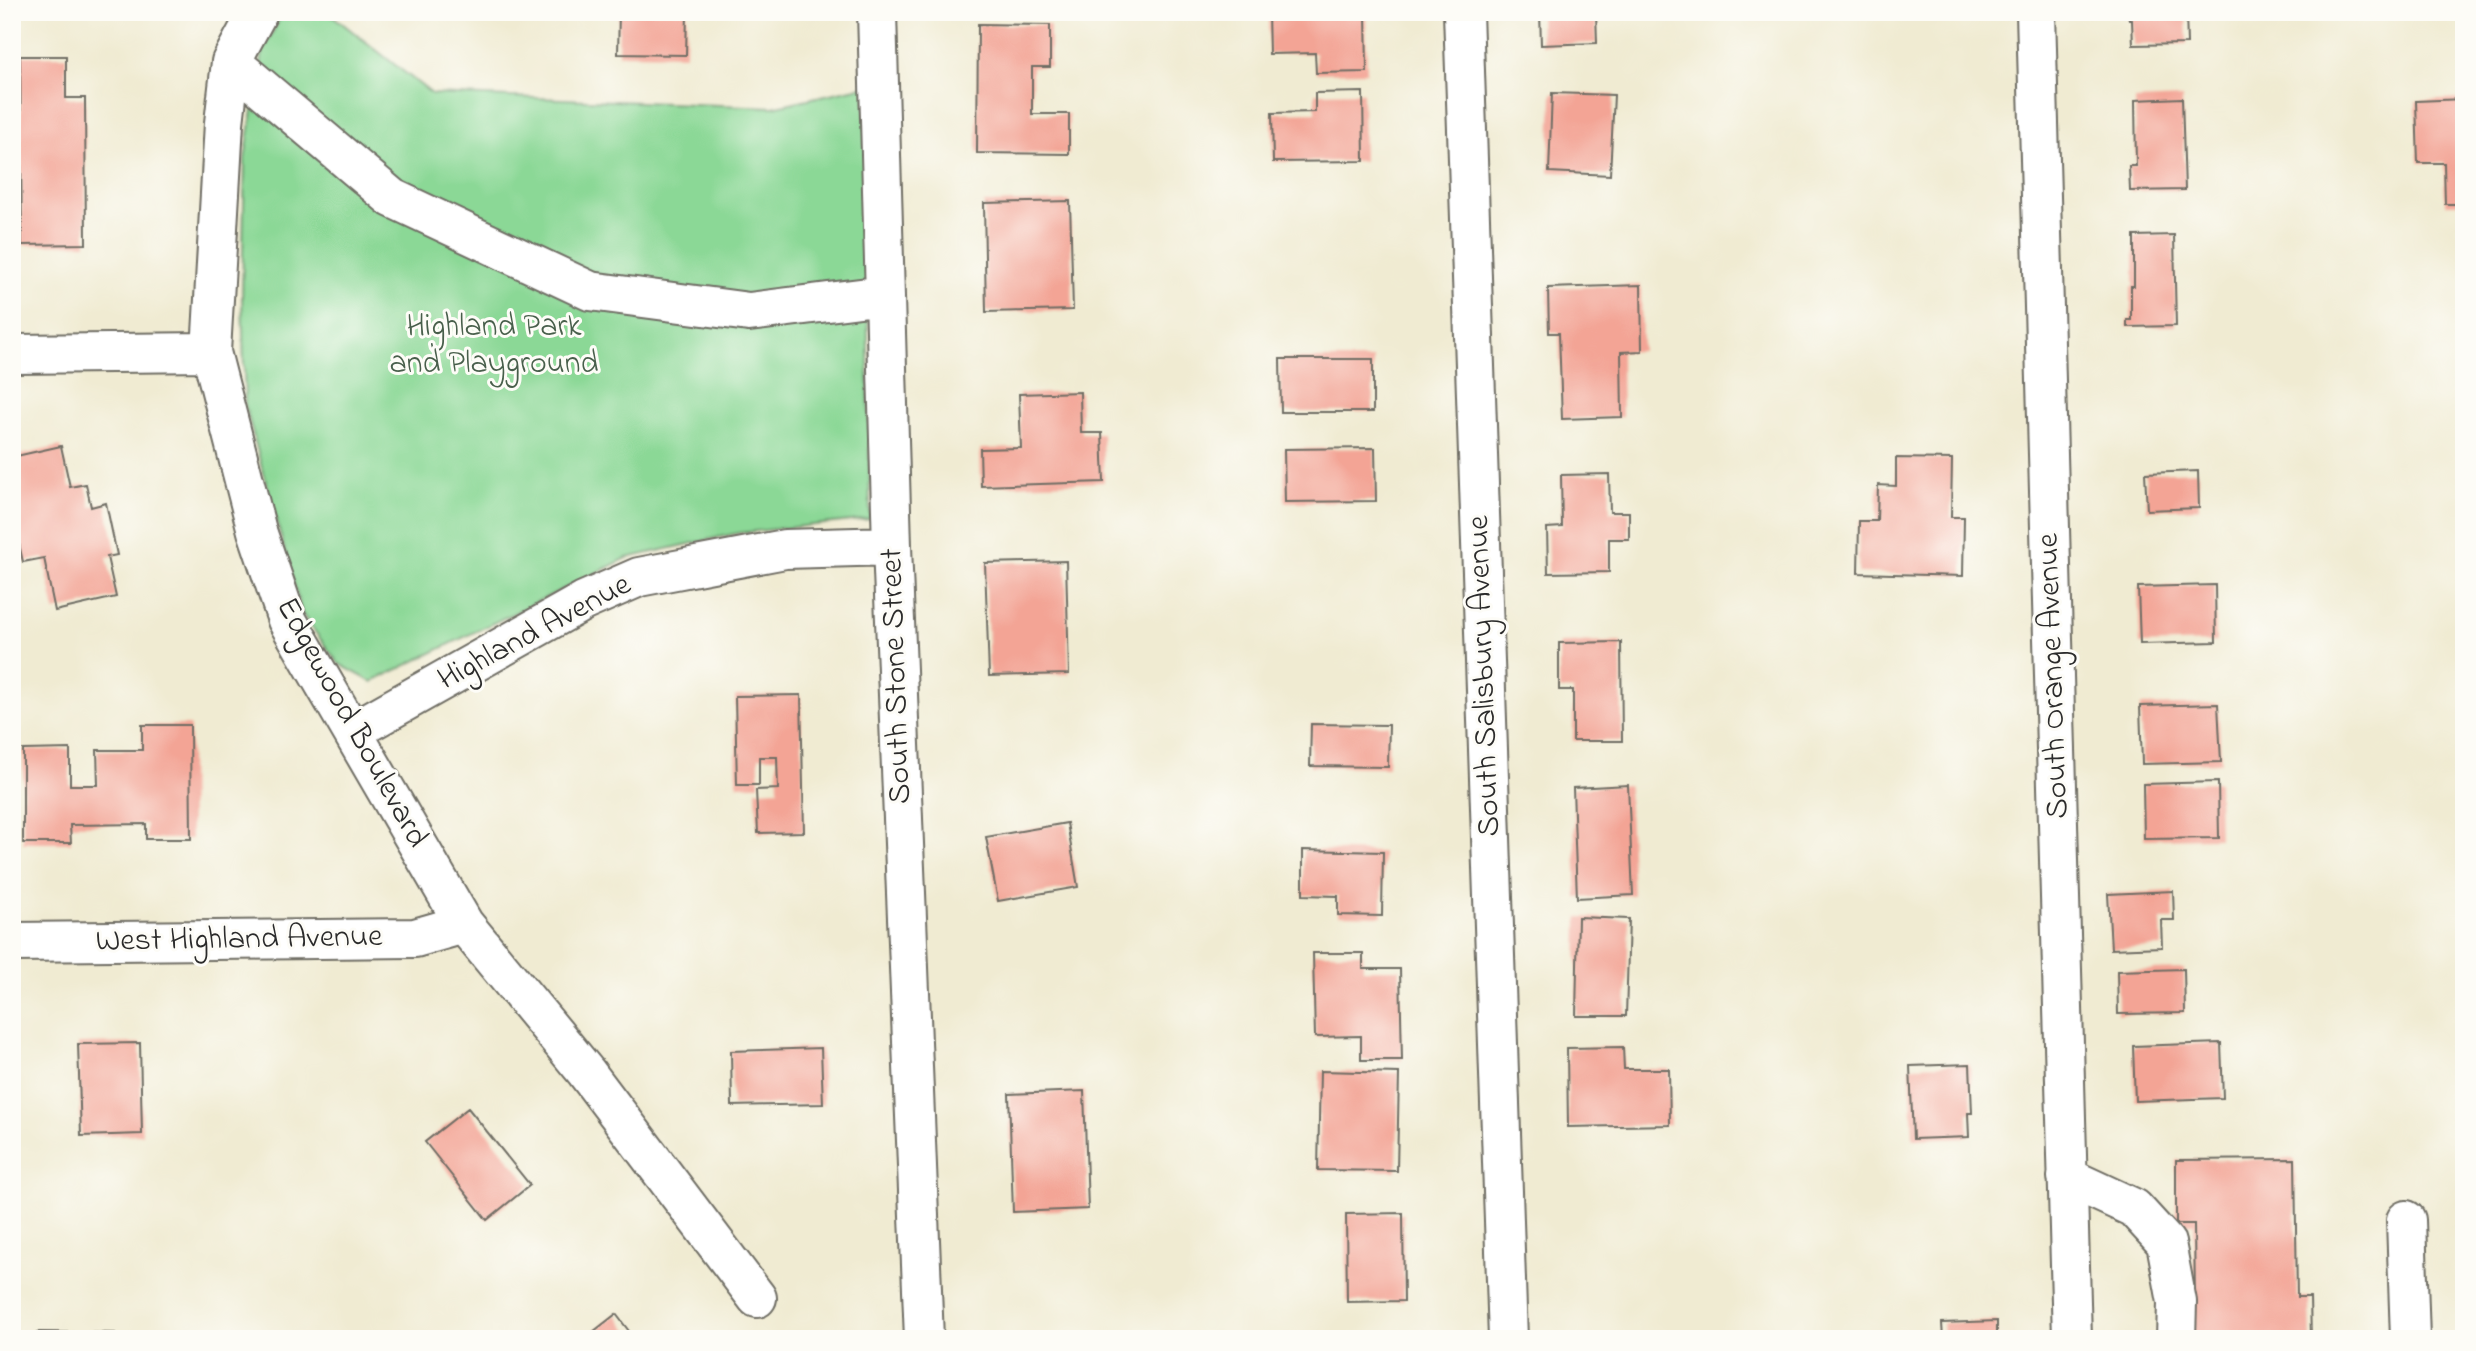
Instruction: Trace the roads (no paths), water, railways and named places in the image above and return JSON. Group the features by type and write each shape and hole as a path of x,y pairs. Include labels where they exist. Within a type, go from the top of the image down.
{"street":[{"name":"Edgewood Boulevard","path":"258,12 231,62 224,123 211,352 257,531 287,620 464,924 586,1072 757,1298"},
{"name":"South Stone Street","path":"877,12 892,545 924,1339"},
{"name":"South Salisbury Avenue","path":"1463,12 1507,1339"},
{"name":"South Orange Avenue","path":"2036,12 2072,1339"},
{"path":"231,62 393,198 590,291 749,312 884,295"},
{"path":"12,354 211,352"},
{"name":"Highland Avenue","path":"353,731 584,601 639,577 785,549 892,545"},
{"name":"West Highland Avenue","path":"12,942 415,938 464,924"},
{"path":"2067,1177 2134,1208 2166,1243 2177,1302 2176,1339"},
{"path":"2406,1220 2410,1339"}],"park label":[{"name":"Highland Park and Playground","path":"494,346"}]}
